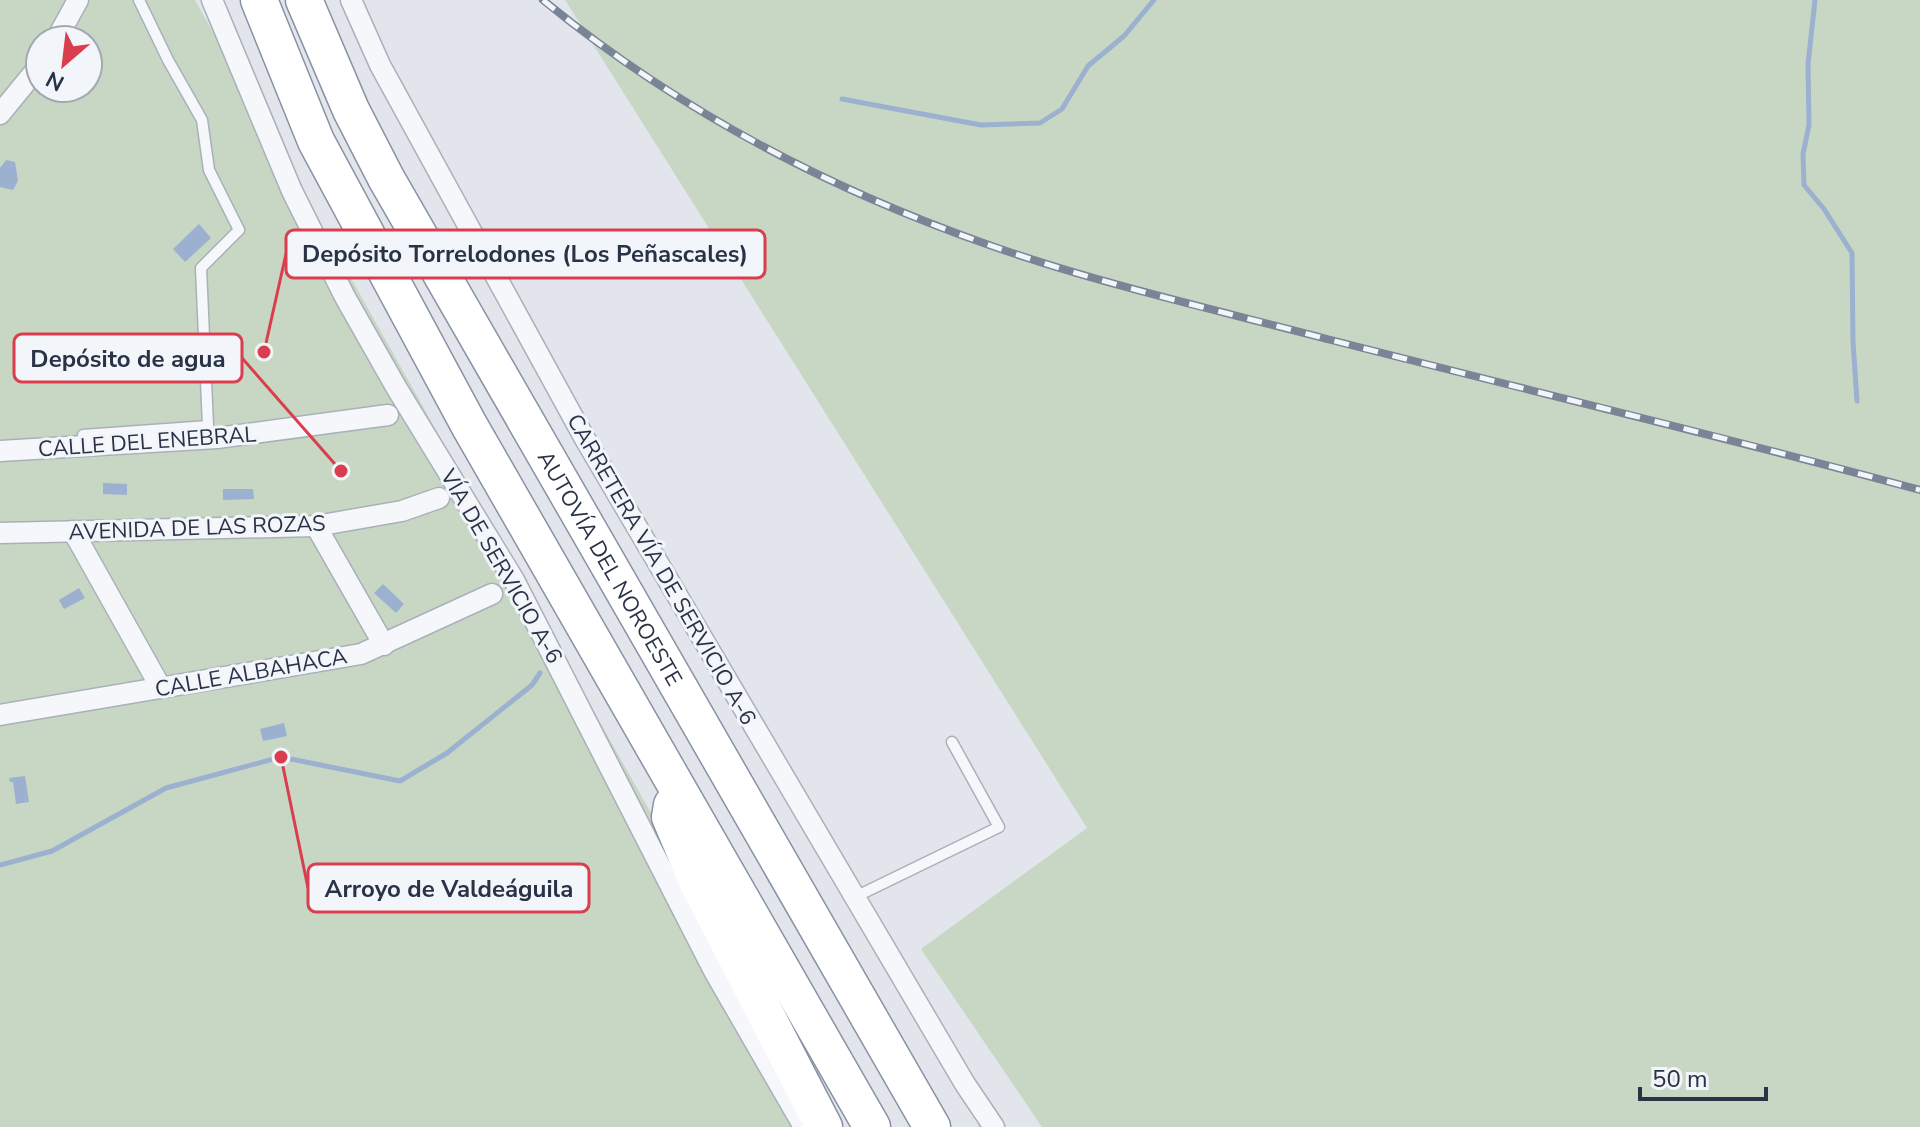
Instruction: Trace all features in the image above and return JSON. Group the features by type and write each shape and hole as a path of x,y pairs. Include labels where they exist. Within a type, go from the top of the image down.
{"highway":[{"path":"259,0 316,141 469,425 872,1127"},
{"name":"AUTOVÍA DEL NOROESTE","path":"304,0 351,110 386,178 932,1127"},
{"path":"675,784 670,817 697,881 824,1127"}],"street":[{"path":"65,24 78,0"},
{"name":"VÍA DE SERVICIO A-6","path":"212,0 292,191 345,297 514,580 714,971 804,1127"},
{"name":"CARRETERA VÍA DE SERVICIO A-6","path":"351,0 380,65 585,439 965,1084 994,1127"},
{"path":"0,114 24,85"},
{"name":"CALLE DEL ENEBRAL","path":"0,451 217,438 388,415"},
{"name":"AVENIDA DE LAS ROZAS","path":"0,533 316,526 402,511 439,498"},
{"path":"316,526 384,645"},
{"path":"73,531 161,688"},
{"name":"CALLE ALBAHACA","path":"0,715 361,654 492,594"}],"lane":[{"path":"83,435 208,426 201,268 239,230 209,170 202,120 139,0"},
{"path":"855,897 999,827 952,742"}],"green space":[{"path":"0,0 195,0 827,1127 0,1127"},
{"path":"565,0 1920,0 1920,1127 1042,1127 921,949 1087,828"}],"water":[{"path":"6,160 15,162 18,181 13,190 0,187 0,168"},
{"path":"199,224 211,238 185,262 173,249"},
{"path":"103,483 127,484 127,495 103,494"},
{"path":"223,489 253,489 254,499 223,500"},
{"path":"383,584 404,604 396,613 374,593"},
{"path":"79,588 85,598 64,609 59,600"},
{"path":"284,723 287,736 263,741 260,729"},
{"path":"25,776 29,802 16,804 13,782 9,778"}],"waterway":[{"path":"842,99 981,125 1040,123 1062,109 1088,66 1124,36 1154,0"},
{"path":"1815,0 1808,64 1809,125 1803,154 1804,185 1824,209 1852,253 1857,401"},
{"path":"0,865 52,851 166,788 281,757 400,781 447,753 532,685 540,673"}],"railway":[{"path":"543,0 646,76 755,142 870,198 989,245 1159,296 1920,490"}],"place":[{"name":"Depósito Torrelodones (Los Peñascales)","path":"264,352"},
{"name":"Depósito de agua","path":"341,471"},
{"name":"Arroyo de Valdeáguila","path":"281,757"}]}
